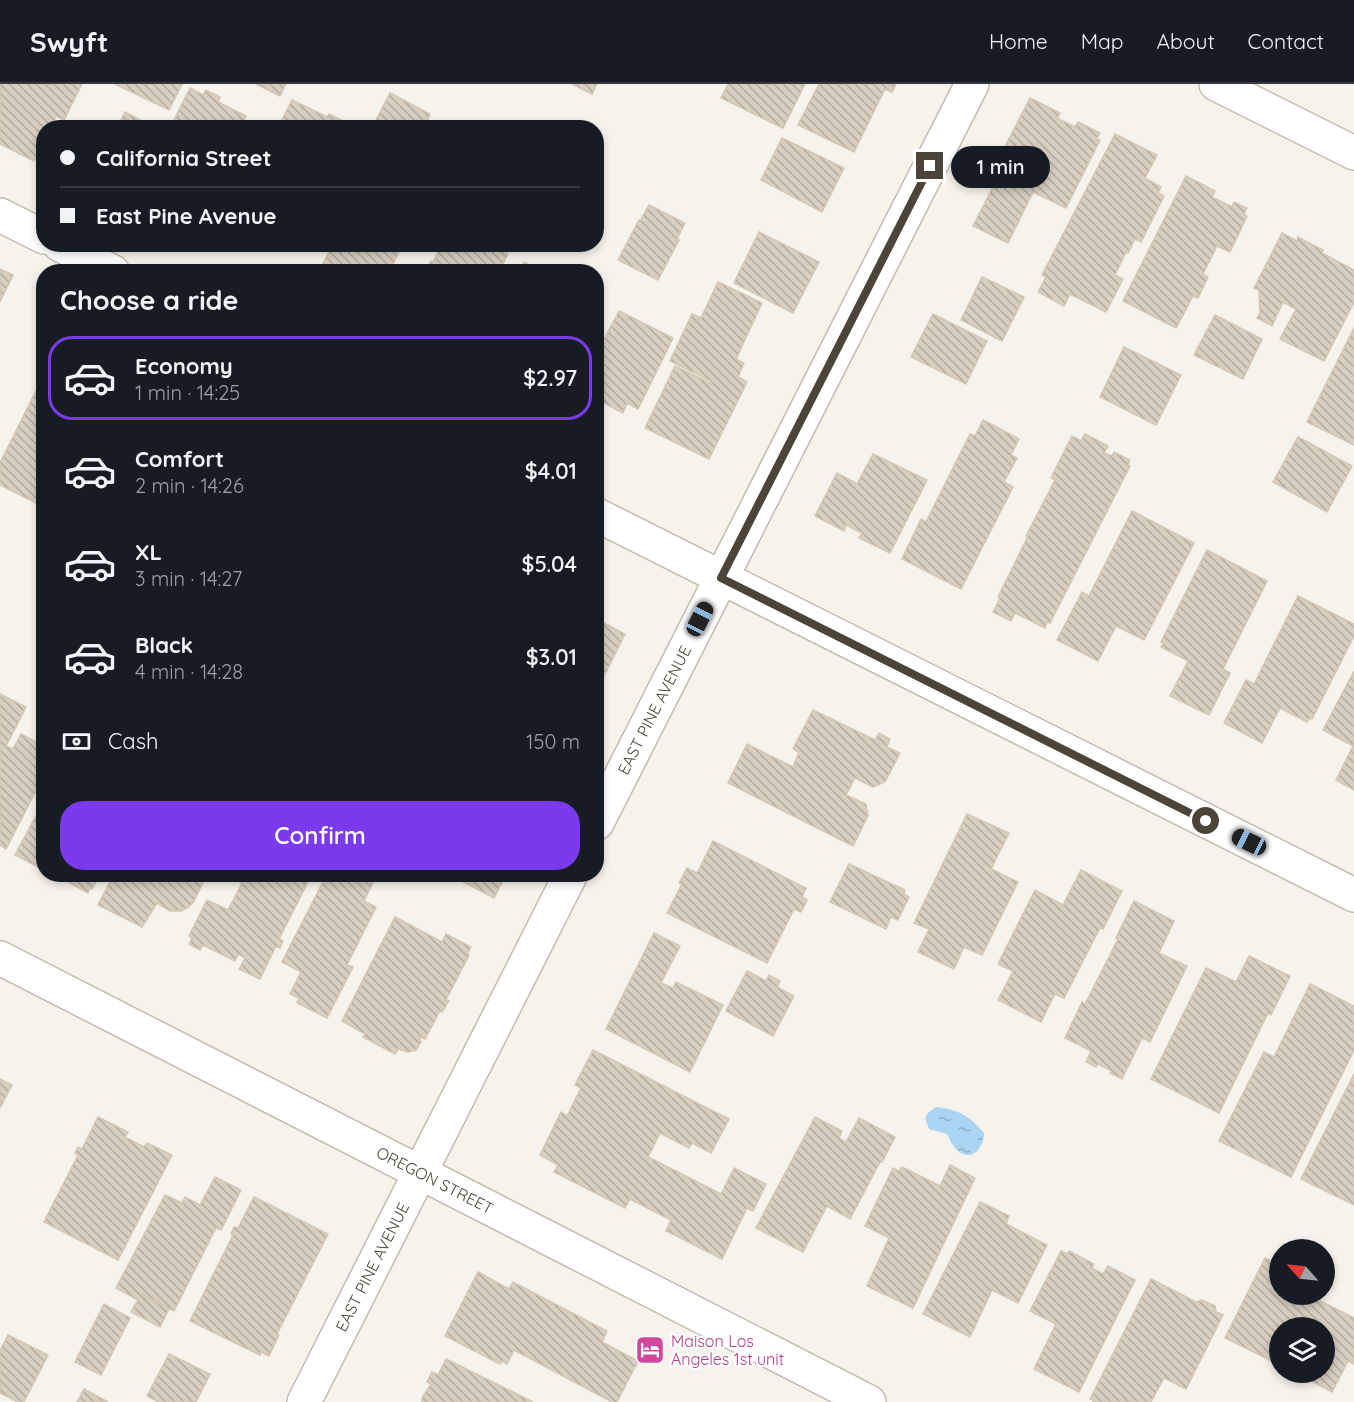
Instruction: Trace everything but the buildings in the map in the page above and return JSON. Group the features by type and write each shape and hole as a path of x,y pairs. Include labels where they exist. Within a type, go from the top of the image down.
{"street":[{"name":"EAST PINE AVENUE","path":"604,809 972,84"},
{"path":"1216,84 1354,153"},
{"path":"0,215 36,233"},
{"path":"74,252 98,264"},
{"path":"604,519 1354,895"},
{"name":"EAST PINE AVENUE","path":"304,1402 567,882"},
{"name":"OREGON STREET","path":"0,958 868,1402"}],"water":[{"path":"936,1107 963,1114 979,1127 984,1133 977,1151 973,1154 963,1154 958,1151 947,1134 929,1129 925,1118"}],"place":[{"name":"Maison Los Angeles 1st unit","path":"650,1350"}],"route":[{"path":"930,166 721,578 1206,821"}]}
